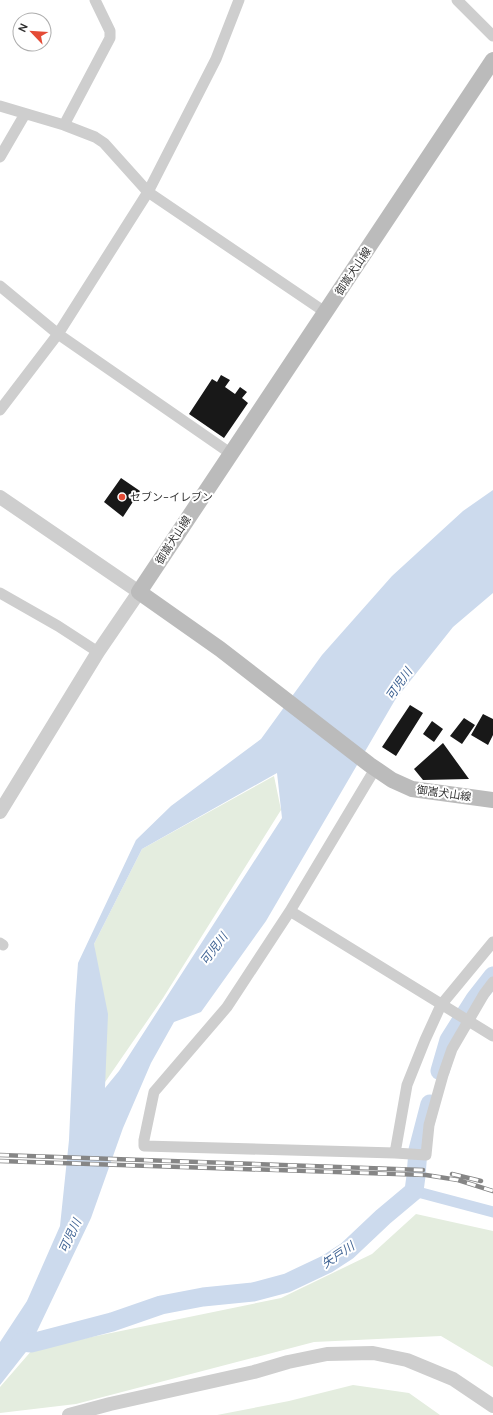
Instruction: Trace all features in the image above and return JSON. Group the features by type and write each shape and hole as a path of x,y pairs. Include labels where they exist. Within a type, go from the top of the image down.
{"main road":[{"name":"御嵩犬山線","path":"493,60 230,453 139,592 220,649 392,780 412,789 493,800"}],"street":[{"path":"64,125 110,38 110,31 96,0"},
{"path":"0,410 58,334 148,192 216,59 239,0"},
{"path":"456,0 493,36"},
{"path":"0,106 64,125 95,137 104,143 148,192 325,312"},
{"path":"0,157 25,114"},
{"path":"0,286 58,334 230,453"},
{"path":"0,497 139,592 98,652 0,812"},
{"path":"0,593 58,626 98,652"},
{"path":"373,767 290,911 227,1007 154,1092 144,1146 395,1152 426,1155 429,1125 452,1049 468,1020 493,982"},
{"path":"290,911 493,1036"},
{"path":"395,1152 407,1085 424,1040 444,1006 493,942"},
{"path":"69,1415 110,1404 327,1354 373,1353 407,1360 452,1380 493,1406"}],"shaded area":[{"path":"274,776 281,810 163,998 103,1085 94,944 142,849"},
{"path":"416,1214 493,1231 493,1367 441,1336 314,1342 76,1404 0,1413 0,1387 33,1349 281,1298 372,1254"},
{"path":"353,1385 409,1393 440,1415 217,1415 289,1401"}],"water":[{"name":"可児川","path":"493,490 493,593 453,627 395,700 266,921 201,1012 174,1022 151,1063 123,1128 91,1218 29,1348 0,1385 0,1342 27,1301 60,1226 69,1140 78,963 136,840 171,806 261,739 322,655 392,576 463,511","holes":["277,773 282,818 119,1071 105,1088 108,1014 94,944 142,849"]}],"building":[{"path":"221,375 230,380 225,387 235,394 240,387 247,392 242,398 248,403 224,438 189,414 212,379 217,382"},
{"name":"セブン-イレブン","path":"121,478 140,491 123,517 104,502"},
{"path":"410,705 423,713 396,756 382,747"},
{"path":"483,714 493,719 493,735 488,745 471,735"},
{"path":"464,718 475,725 462,744 450,736"},
{"path":"432,721 443,729 434,742 423,734"},
{"path":"443,743 469,779 423,780 414,769"}],"waterway":[{"name":"矢戸川","path":"440,1071 449,1040 475,999 493,976"},
{"name":"矢戸川","path":"21,1342 31,1343 112,1322 161,1305 203,1297 253,1292 287,1283 327,1264 347,1251 383,1217 414,1191 418,1150 430,1104"},
{"path":"414,1191 493,1212"}],"railway":[{"path":"0,1155 423,1170"},
{"path":"0,1161 426,1175 458,1180 493,1191"},
{"path":"452,1174 481,1181"}],"place":[{"name":"セブン-イレブン","path":"122,497"}]}
